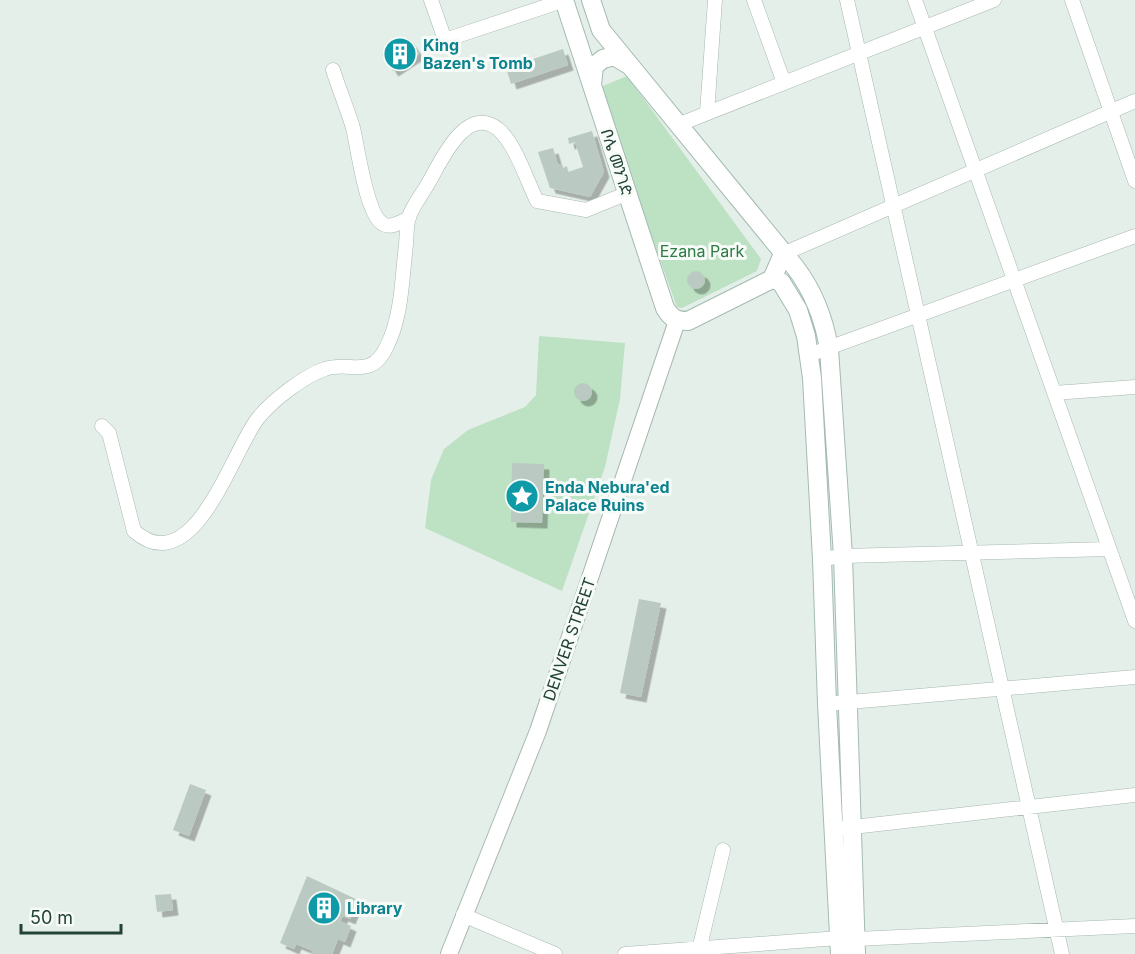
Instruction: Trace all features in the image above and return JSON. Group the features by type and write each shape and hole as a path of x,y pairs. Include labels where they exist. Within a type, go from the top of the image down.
{"main road":[{"name":"ቦሌ መንገድ","path":"564,0 665,308 669,316 677,321"},
{"path":"591,0 602,30 807,283 822,315 830,349 843,556 853,827 848,946"},
{"path":"592,85 594,66 603,59 614,56 633,68"},
{"path":"677,321 688,321 772,279 783,254"},
{"path":"772,279 782,282 798,310 809,356 822,559 833,829 848,946"}],"street":[{"path":"431,0 445,40 564,0"},
{"path":"707,113 715,0"},
{"path":"754,0 784,83"},
{"path":"846,0 1062,954"},
{"path":"915,0 1135,621"},
{"path":"680,124 994,0"},
{"path":"1072,0 1135,181"},
{"path":"333,70 353,128 368,197 377,220 387,226 393,226 409,218"},
{"path":"783,254 1135,101"},
{"path":"102,426 109,433 134,531 148,542 163,542 181,536 201,519 222,487 258,418 274,402 313,374 326,368 368,366 377,361 387,347 397,318 409,218 454,139 466,128 478,123 489,124 499,130 509,142 537,201 586,210 628,193"},
{"path":"809,356 1135,236"},
{"name":"DENVER STREET","path":"449,954 538,731 677,321"},
{"path":"1054,393 1135,387"},
{"path":"822,559 843,556 1109,549"},
{"path":"827,704 1135,677"},
{"path":"833,829 1135,795"},
{"path":"705,951 723,850"},
{"path":"463,915 555,954"},
{"path":"626,954 848,946 1135,926"}],"green space":[{"name":"Ezana Park","path":"627,76 761,259 757,271 682,308 677,307 598,88"},
{"path":"539,336 625,343 620,399 605,467 562,591 425,528 431,480 444,449 468,430 525,407 536,395"}],"building":[{"name":"King Bazen's Tomb","path":"408,38 419,54 393,71 382,55"},
{"path":"563,49 568,65 511,84 506,68"},
{"path":"592,131 604,172 590,197 550,188 538,152 553,148 558,165 562,164 563,168 567,166 568,172 583,167 575,142 569,144 568,138"},
{"path":"696,271 702,274 705,280 702,286 696,289 690,286 687,280 690,274"},
{"path":"583,383 589,386 592,392 589,398 583,401 577,398 574,392 577,386"},
{"path":"512,463 544,464 542,523 511,522"},
{"path":"639,599 661,603 641,697 620,693"},
{"path":"190,784 206,790 189,836 173,830"},
{"name":"Library","path":"307,876 358,900 350,919 343,916 340,921 351,926 345,942 338,939 332,954 311,954 313,951 296,944 294,949 280,943"},
{"path":"171,894 173,910 157,912 155,895"}],"place":[{"name":"King Bazen's Tomb","path":"400,54"},
{"name":"Enda Nebura'ed Palace Ruins","path":"522,496"},
{"name":"Library","path":"324,908"}]}
